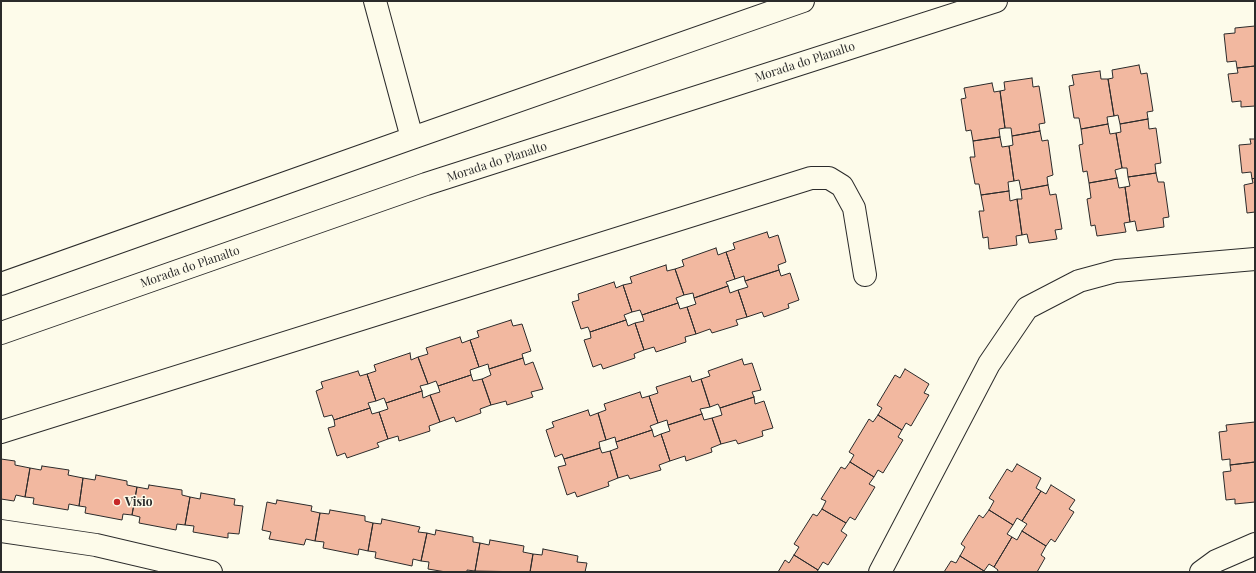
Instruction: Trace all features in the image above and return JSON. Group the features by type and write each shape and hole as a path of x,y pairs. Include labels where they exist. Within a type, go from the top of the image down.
{"street":[{"path":"375,1 412,138"},
{"path":"1,284 803,1"},
{"name":"Morada do Planalto","path":"1,333 426,184 996,1"},
{"path":"1,432 811,178 829,178 842,186 854,208 865,275"},
{"path":"880,572 989,364 1027,308 1079,281 1116,271 1255,259"},
{"path":"1,531 96,545 211,572"},
{"path":"1202,572 1216,561 1255,544"}],"building":[{"path":"1255,26 1255,66 1237,68 1236,61 1227,62 1224,34 1235,33 1235,28"},
{"path":"1139,65 1141,74 1147,73 1153,111 1147,112 1148,119 1120,124 1118,115 1114,116 1108,79 1113,78 1112,70"},
{"path":"1255,66 1255,106 1241,107 1241,101 1232,102 1228,74 1238,73 1237,68"},
{"path":"1100,71 1101,79 1108,79 1114,116 1107,117 1108,124 1081,129 1079,118 1074,118 1069,86 1074,85 1072,75"},
{"path":"1032,78 1033,87 1039,86 1045,123 1039,124 1040,131 1012,136 1011,128 1005,128 1000,91 1005,90 1004,82"},
{"path":"992,83 994,92 1000,91 1005,128 999,129 1000,137 973,141 971,130 966,131 961,99 966,98 964,88"},
{"path":"1148,119 1149,129 1156,128 1161,163 1155,164 1156,173 1128,177 1127,168 1122,168 1116,133 1121,132 1120,124"},
{"path":"1108,124 1110,134 1116,133 1122,168 1115,170 1117,178 1089,183 1087,171 1083,172 1079,145 1083,144 1081,129"},
{"path":"1040,131 1042,141 1048,140 1053,175 1047,177 1048,185 1021,190 1019,180 1014,181 1009,146 1013,145 1012,136"},
{"path":"1000,137 1002,147 1009,146 1014,181 1008,182 1009,191 981,195 979,184 975,184 970,157 975,157 973,141"},
{"path":"1250,139 1255,139 1255,178 1252,179 1251,172 1242,173 1239,145 1251,144"},
{"path":"1156,173 1158,182 1164,182 1169,217 1163,218 1164,227 1137,231 1135,221 1130,222 1125,187 1130,186 1128,177"},
{"path":"1117,178 1119,188 1125,187 1130,222 1124,223 1126,232 1097,236 1095,225 1091,226 1087,199 1091,198 1089,183"},
{"path":"1255,178 1255,212 1247,213 1244,185 1253,183 1252,179"},
{"path":"1048,185 1050,195 1056,194 1062,229 1055,230 1057,239 1029,243 1027,234 1022,235 1017,199 1022,199 1021,190"},
{"path":"1009,191 1010,201 1017,199 1022,235 1016,236 1017,245 989,249 988,237 983,238 979,211 984,211 981,195"},
{"path":"767,232 769,238 778,235 786,262 778,265 779,270 745,281 744,276 735,279 726,252 735,249 733,243"},
{"path":"716,248 718,255 726,252 735,279 726,282 728,286 694,298 693,293 684,295 675,269 684,266 682,260"},
{"path":"666,265 667,271 675,269 684,295 676,298 678,303 642,315 640,310 632,312 623,285 632,283 630,277"},
{"path":"779,270 781,276 790,273 799,300 788,304 789,308 764,317 762,312 747,317 738,290 748,287 745,281"},
{"path":"614,282 616,288 623,285 632,312 624,315 626,320 590,332 588,327 581,329 572,302 579,300 578,294"},
{"path":"728,286 730,293 738,290 747,317 736,320 738,325 712,333 710,329 696,334 687,307 696,304 694,298"},
{"path":"678,303 680,309 687,307 696,334 685,337 686,342 656,352 654,347 644,350 635,323 644,321 642,315"},
{"path":"511,320 513,326 522,324 531,351 522,354 523,358 489,369 488,364 479,367 470,340 479,337 477,331"},
{"path":"626,320 628,326 635,323 644,350 634,354 635,358 603,369 601,364 593,367 584,340 591,338 590,332"},
{"path":"460,337 462,343 470,340 479,367 470,370 471,375 438,386 436,381 428,384 418,357 428,354 426,348"},
{"path":"410,353 411,360 418,357 428,384 420,386 422,391 386,403 384,398 376,401 367,374 376,371 374,365"},
{"path":"523,358 525,365 533,362 543,389 531,392 533,397 507,405 506,401 491,405 482,379 491,375 489,369"},
{"path":"742,359 744,365 752,363 761,390 752,392 754,397 720,408 718,404 710,407 701,379 710,376 708,371"},
{"path":"905,369 929,384 924,393 929,395 911,426 906,423 902,430 878,415 882,408 877,405 895,375 900,378"},
{"path":"358,371 360,376 367,374 376,401 368,403 370,408 334,420 332,415 324,417 316,391 323,388 321,382"},
{"path":"471,375 473,381 482,379 491,405 480,409 481,413 456,422 454,417 440,422 430,395 440,392 438,386"},
{"path":"690,376 692,382 701,379 710,407 700,409 702,414 668,425 667,420 658,423 649,396 658,393 656,387"},
{"path":"422,391 423,398 430,395 440,422 429,426 430,431 399,441 398,436 388,439 379,412 388,409 386,403"},
{"path":"640,392 642,398 649,396 658,423 650,426 652,430 616,442 615,437 606,440 598,413 606,410 604,404"},
{"path":"754,397 755,404 764,401 773,428 762,431 763,436 738,444 736,440 721,444 712,418 722,415 720,408"},
{"path":"370,408 372,414 379,412 388,439 377,443 379,447 347,458 345,453 337,456 328,428 335,426 334,420"},
{"path":"588,410 590,416 598,413 606,440 599,442 600,448 564,459 562,454 555,457 546,430 554,427 552,422"},
{"path":"702,414 704,420 712,418 721,444 711,448 712,452 686,461 685,456 670,461 661,434 670,431 668,425"},
{"path":"878,415 902,430 898,437 903,440 883,473 878,470 874,477 850,462 854,455 849,452 869,419 873,422"},
{"path":"1255,422 1255,462 1230,465 1230,459 1222,460 1219,432 1227,431 1226,425"},
{"path":"652,430 654,437 661,434 670,461 659,465 661,470 630,479 628,475 618,478 610,451 618,448 616,442"},
{"path":"600,448 602,453 610,451 618,478 608,482 609,486 577,497 575,492 567,495 558,467 566,465 564,459"},
{"path":"1,459 15,461 15,465 30,468 25,497 16,495 14,501 1,499"},
{"path":"850,462 874,477 869,484 875,487 855,520 850,517 846,523 822,509 826,501 821,499 841,467 845,469"},
{"path":"1255,462 1255,502 1235,504 1235,499 1226,500 1223,472 1231,471 1230,465"},
{"path":"1017,464 1041,478 1036,488 1041,491 1022,521 1017,518 1013,525 989,510 994,501 989,498 1007,469 1012,472"},
{"path":"42,466 69,470 68,475 83,478 79,506 69,504 68,510 33,504 34,498 25,497 30,468 41,470"},
{"path":"96,475 127,481 127,485 137,487 132,515 123,514 122,520 85,513 86,507 79,506 83,478 95,480"},
{"path":"149,485 182,490 182,495 190,497 185,525 177,524 176,530 139,523 140,517 132,515 137,487 148,489"},
{"path":"1051,485 1075,500 1069,509 1074,512 1055,542 1051,539 1046,546 1022,531 1027,524 1022,521 1041,491 1046,494"},
{"path":"201,493 235,499 234,505 243,506 239,534 228,533 228,538 193,532 194,526 185,525 190,497 200,499"},
{"path":"277,500 312,506 311,511 320,513 315,541 306,539 304,545 269,539 271,532 262,530 267,502 276,504"},
{"path":"822,509 846,523 841,531 847,535 828,565 823,562 818,570 794,555 799,547 794,544 813,514 817,516"},
{"path":"330,510 365,516 365,521 373,523 368,551 359,549 358,555 323,548 324,542 315,541 320,513 329,514"},
{"path":"989,510 1013,525 1007,534 1012,537 994,567 989,564 984,571 960,556 965,547 961,544 979,515 983,518"},
{"path":"382,519 420,527 418,532 427,533 421,561 413,559 412,566 375,558 376,552 368,551 373,523 381,524"},
{"path":"436,530 473,537 473,542 480,543 475,571 467,570 467,572 446,572 428,569 429,562 421,561 427,533 435,535"},
{"path":"1022,531 1046,546 1041,555 1045,558 1037,572 997,572 998,570 994,567 1012,537 1017,540"},
{"path":"490,540 524,546 523,552 533,554 530,572 475,571 480,543 489,545"},
{"path":"543,549 578,556 577,562 587,563 585,572 530,572 533,554 542,555"},
{"path":"794,555 818,570 817,572 778,572 785,560 789,563"},
{"path":"960,556 984,571 944,572 951,561 956,563"}],"place":[{"name":"Visio","path":"117,502"}]}
